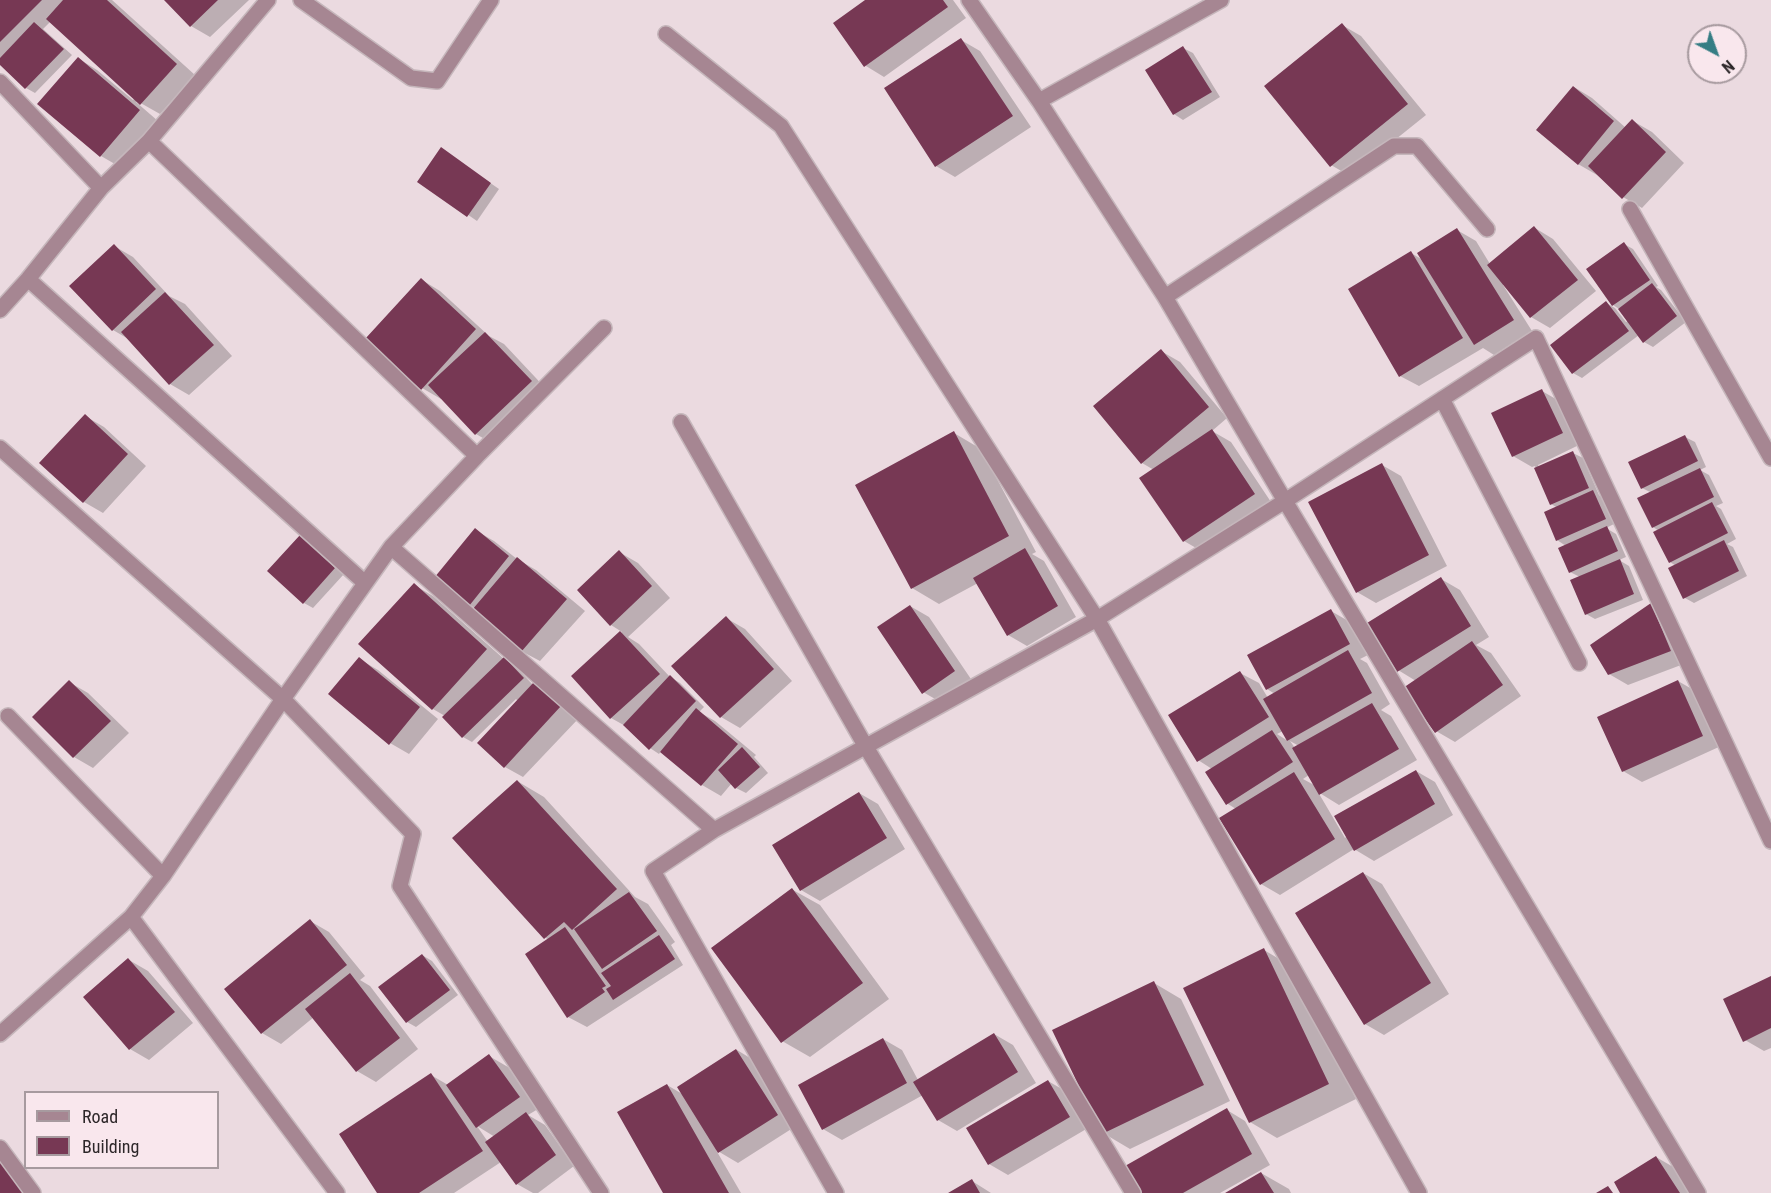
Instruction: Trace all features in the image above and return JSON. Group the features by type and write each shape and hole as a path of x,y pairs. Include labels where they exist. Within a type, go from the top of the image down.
{"street":[{"path":"0,310 101,188 149,141 268,0"},
{"path":"301,0 411,78 437,81 491,0"},
{"path":"969,0 1039,101 1165,297 1698,1193"},
{"path":"1039,101 1221,0"},
{"path":"666,34 781,126 1097,619 1419,1193"},
{"path":"0,82 101,188"},
{"path":"149,141 477,456"},
{"path":"1165,297 1394,146 1417,146 1487,229"},
{"path":"1630,209 1771,458"},
{"path":"28,279 365,583"},
{"path":"0,1034 130,917 163,876 283,699 391,547 604,328"},
{"path":"836,1193 653,872 714,830 1097,619 1285,501 1536,338 1771,841"},
{"path":"1442,399 1579,663"},
{"path":"681,422 866,747 1133,1193"},
{"path":"0,448 283,699 413,834 400,886 601,1193"},
{"path":"391,547 714,830"},
{"path":"8,716 163,876"},
{"path":"130,917 337,1193"},
{"path":"0,1148 33,1193"}],"building":[{"path":"0,0 42,0 0,42"},
{"path":"63,0 107,0 177,64 140,105 46,19"},
{"path":"164,0 218,0 190,27"},
{"path":"865,0 943,0 948,7 864,67 833,23"},
{"path":"34,22 64,49 25,89 0,65 0,58"},
{"path":"1342,23 1408,104 1330,167 1264,86"},
{"path":"961,38 1013,116 935,167 884,88"},
{"path":"1183,46 1212,92 1173,115 1145,70"},
{"path":"78,57 140,110 100,157 37,104"},
{"path":"1573,86 1614,121 1578,165 1536,130"},
{"path":"1632,119 1666,152 1622,199 1588,166"},
{"path":"441,147 491,183 467,217 417,182"},
{"path":"1534,226 1578,280 1530,318 1487,265"},
{"path":"1457,228 1514,320 1474,345 1417,253"},
{"path":"1624,242 1650,280 1612,306 1586,269"},
{"path":"114,244 156,289 112,331 69,286"},
{"path":"1411,251 1463,338 1399,377 1348,289"},
{"path":"421,278 476,329 421,390 365,339"},
{"path":"1652,283 1677,316 1643,343 1618,309"},
{"path":"165,292 214,345 169,385 121,332"},
{"path":"1606,301 1629,331 1572,374 1550,345"},
{"path":"485,332 532,381 475,435 428,385"},
{"path":"1161,349 1209,407 1141,464 1093,406"},
{"path":"1542,389 1563,433 1512,457 1491,413"},
{"path":"85,414 128,454 83,503 39,463"},
{"path":"1212,429 1255,494 1183,542 1139,478"},
{"path":"954,431 1009,536 911,589 855,485"},
{"path":"1685,435 1698,461 1641,489 1628,462"},
{"path":"1573,451 1589,488 1550,505 1534,468"},
{"path":"1382,463 1429,555 1356,593 1308,502"},
{"path":"1700,468 1714,497 1652,528 1637,498"},
{"path":"1593,490 1606,519 1556,541 1544,512"},
{"path":"1712,502 1728,533 1669,563 1653,532"},
{"path":"1607,526 1618,551 1569,573 1558,548"},
{"path":"475,528 509,556 469,606 434,578"},
{"path":"300,535 335,568 303,604 267,571"},
{"path":"1724,540 1739,571 1683,599 1668,568"},
{"path":"1025,548 1058,606 1007,636 973,578"},
{"path":"619,550 652,586 610,626 577,590"},
{"path":"517,557 567,599 521,652 472,610"},
{"path":"1620,559 1634,594 1585,615 1570,580"},
{"path":"1441,577 1471,626 1397,672 1367,623"},
{"path":"414,583 487,649 432,710 358,644"},
{"path":"1651,603 1671,651 1608,675 1590,645"},
{"path":"910,605 955,671 922,694 877,627"},
{"path":"1331,609 1350,644 1266,690 1247,655"},
{"path":"726,616 774,669 720,718 671,666"},
{"path":"620,631 660,674 610,719 571,676"},
{"path":"1472,641 1503,685 1435,733 1403,688"},
{"path":"1348,650 1372,693 1287,741 1263,699"},
{"path":"359,657 420,707 389,745 328,694"},
{"path":"504,657 524,678 462,738 442,717"},
{"path":"1240,671 1269,717 1197,762 1168,715"},
{"path":"670,675 696,701 649,750 623,725"},
{"path":"69,680 111,721 73,758 32,717"},
{"path":"1678,680 1703,736 1622,772 1597,717"},
{"path":"534,682 561,706 504,768 477,743"},
{"path":"1372,703 1399,749 1319,795 1292,748"},
{"path":"696,708 738,744 701,786 660,752"},
{"path":"1272,730 1293,762 1226,805 1205,772"},
{"path":"742,747 760,767 735,789 718,770"},
{"path":"1416,770 1435,804 1354,851 1334,816"},
{"path":"1294,772 1335,839 1260,885 1219,818"},
{"path":"517,780 617,889 572,930 564,922 544,939 452,838"},
{"path":"859,792 887,838 800,891 772,845"},
{"path":"1363,872 1431,983 1364,1025 1295,913"},
{"path":"792,888 863,983 781,1043 711,948"},
{"path":"629,892 657,931 602,969 574,929"},
{"path":"310,919 347,965 261,1034 224,989"},
{"path":"565,927 606,986 602,988 605,992 567,1018 525,954"},
{"path":"659,935 675,959 613,1000 606,989 611,986 601,973"},
{"path":"1264,948 1329,1084 1249,1123 1183,988"},
{"path":"422,954 450,990 406,1023 378,987"},
{"path":"128,958 175,1012 129,1050 83,997"},
{"path":"350,973 400,1038 356,1072 305,1009"},
{"path":"1771,976 1771,1028 1743,1042 1723,999"},
{"path":"1154,981 1204,1085 1102,1134 1052,1030"},
{"path":"994,1033 1018,1072 937,1121 913,1082"},
{"path":"883,1038 907,1083 822,1130 798,1085"},
{"path":"736,1049 778,1115 718,1153 677,1087"},
{"path":"489,1054 520,1097 476,1128 446,1085"},
{"path":"431,1073 483,1151 419,1193 377,1193 339,1134"},
{"path":"1048,1080 1070,1117 988,1165 966,1128"},
{"path":"667,1084 729,1193 663,1193 617,1112"},
{"path":"1227,1108 1252,1154 1183,1193 1141,1193 1125,1166"},
{"path":"526,1112 556,1155 516,1185 485,1142"},
{"path":"1656,1156 1680,1193 1620,1193 1614,1182"},
{"path":"0,1160 26,1193 0,1193"},
{"path":"1261,1172 1274,1193 1225,1193"},
{"path":"972,1179 980,1193 948,1193"},
{"path":"1608,1186 1613,1193 1596,1193"}]}
